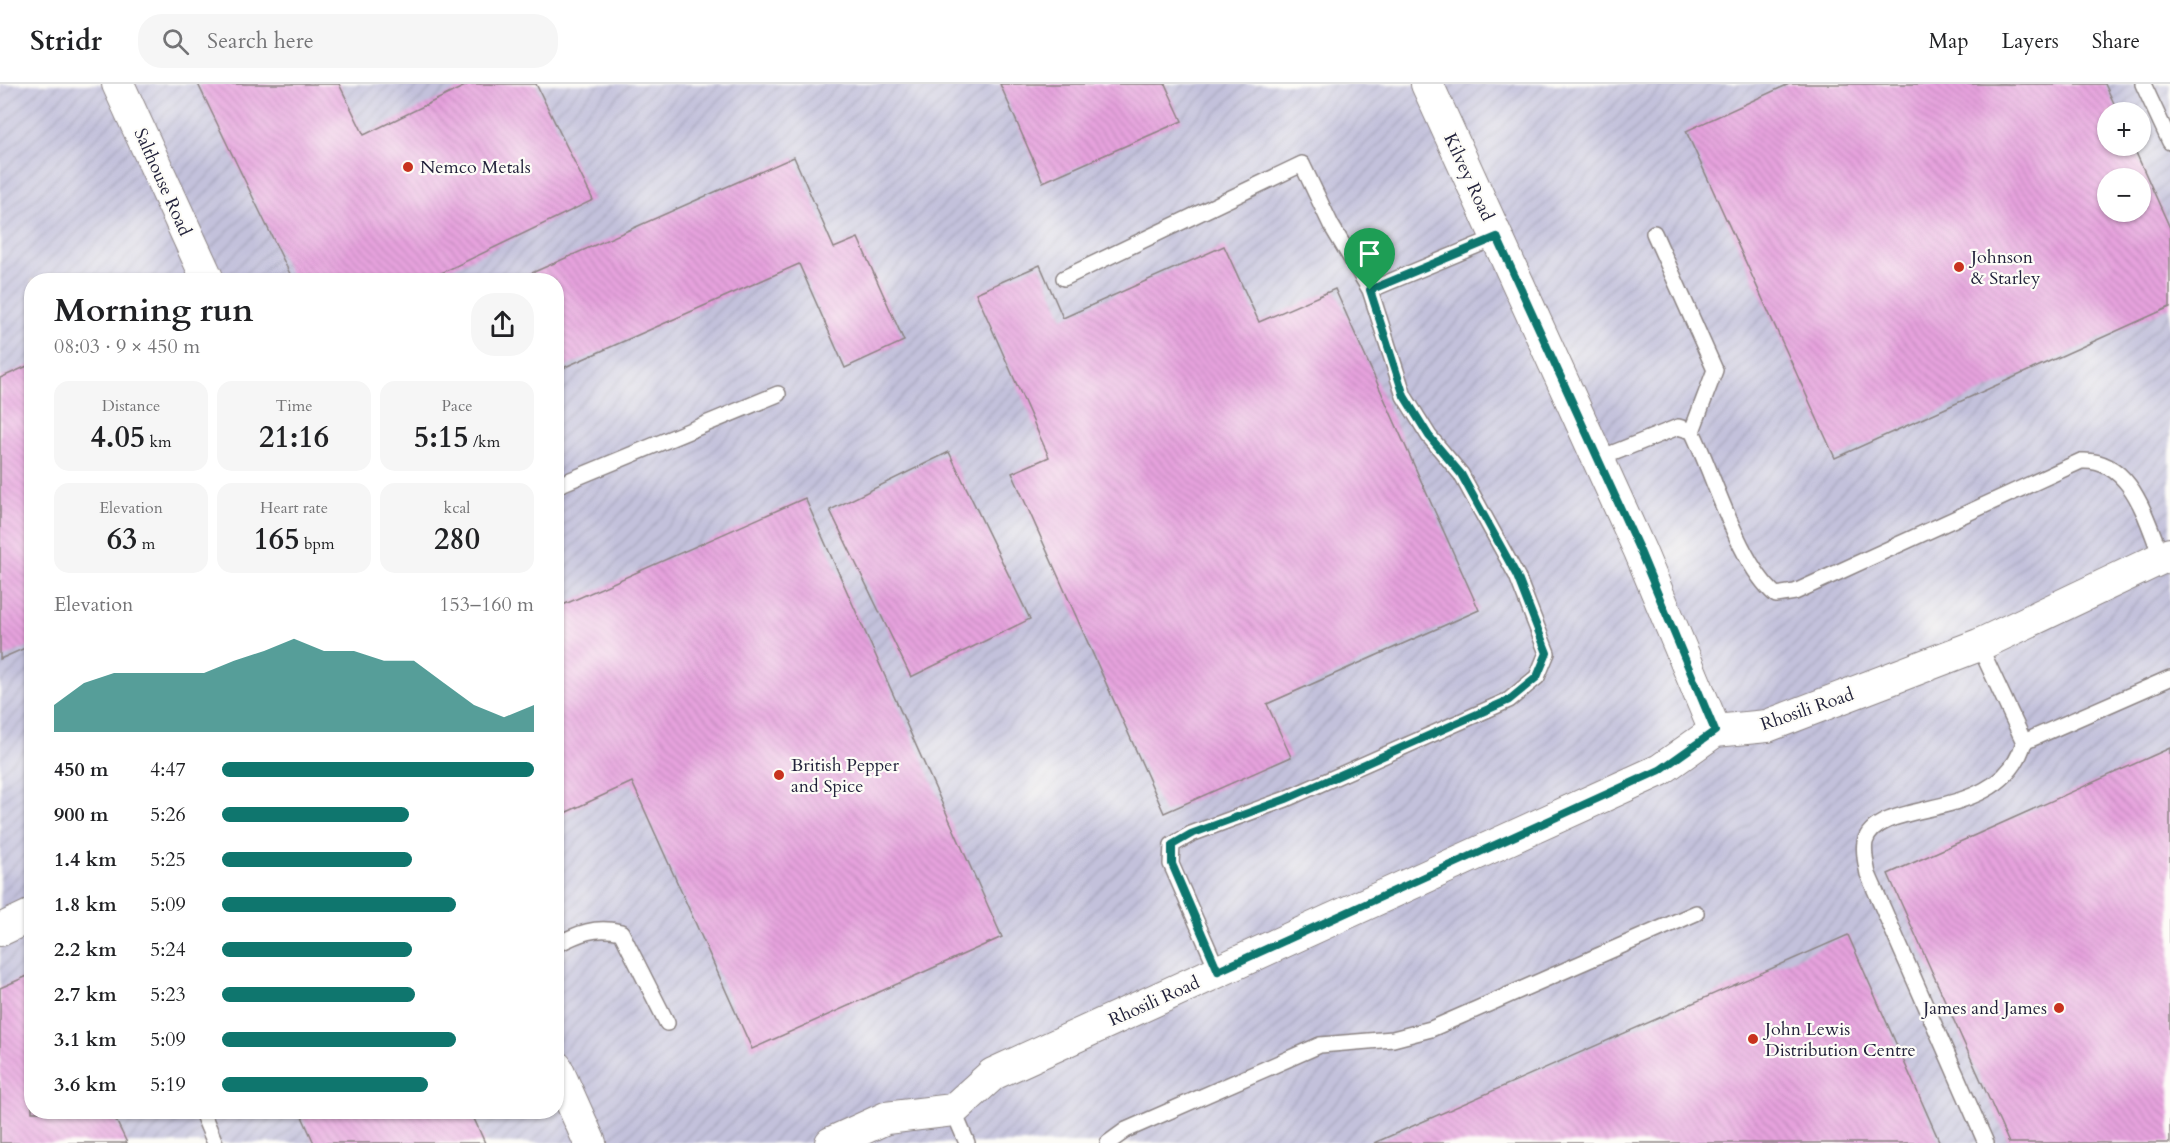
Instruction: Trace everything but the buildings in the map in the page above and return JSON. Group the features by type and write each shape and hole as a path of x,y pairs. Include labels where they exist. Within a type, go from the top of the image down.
{"street":[{"name":"Salthouse Road","path":"118,84 205,273"},
{"name":"Kilvey Road","path":"1426,84 1640,551 1715,731"},
{"name":"Rhosili Road","path":"953,1110 993,1074 1660,770 1715,731 1767,726 1979,645 2166,556"},
{"path":"0,930 24,919"},
{"path":"564,1085 590,1143"},
{"path":"831,1143 886,1118 953,1110"}],"lane":[{"path":"2143,84 2170,142"},
{"path":"1064,278 1302,164 1331,225 1370,290 1404,396 1429,436 1467,484 1517,576 1547,653 1537,677 1509,700 1286,799 1191,834 1172,845 1172,864 1218,971"},
{"path":"1654,233 1715,369 1692,431 1740,541 1764,586 1776,595 1795,592 2081,461 2098,460 2127,479 2166,556"},
{"path":"1370,290 1497,237"},
{"path":"564,483 778,394"},
{"path":"1598,459 1678,427 1692,431"},
{"path":"1979,645 2024,742 2017,761 1996,784 1967,799 1939,808 1901,814 1882,822 1870,831 1865,842 1864,858 1868,874 1986,1143"},
{"path":"2024,742 2170,678"},
{"path":"1108,1143 1126,1130 1320,1044 1393,1039 1431,1029 1696,914"},
{"path":"564,941 575,935 603,928 621,932 667,1023"},
{"path":"953,1110 967,1143"},
{"path":"205,1119 215,1143"}],"shaded area":[{"path":"0,84 2170,84 2170,1143 0,1143"}],"place":[{"name":"Nemco Metals","path":"408,167"},
{"name":"Johnson & Starley","path":"1959,267"},
{"name":"British Pepper and Spice","path":"779,775"},
{"name":"James and James","path":"2059,1008"},
{"name":"John Lewis Distribution Centre","path":"1753,1039"}],"route":[{"path":"1497,237 1640,551 1715,731 1660,770 1218,971 1172,864 1172,845 1191,834 1286,799 1509,700 1537,677 1547,653 1517,576 1461,474 1429,436 1404,396 1370,290 1497,237"}]}
